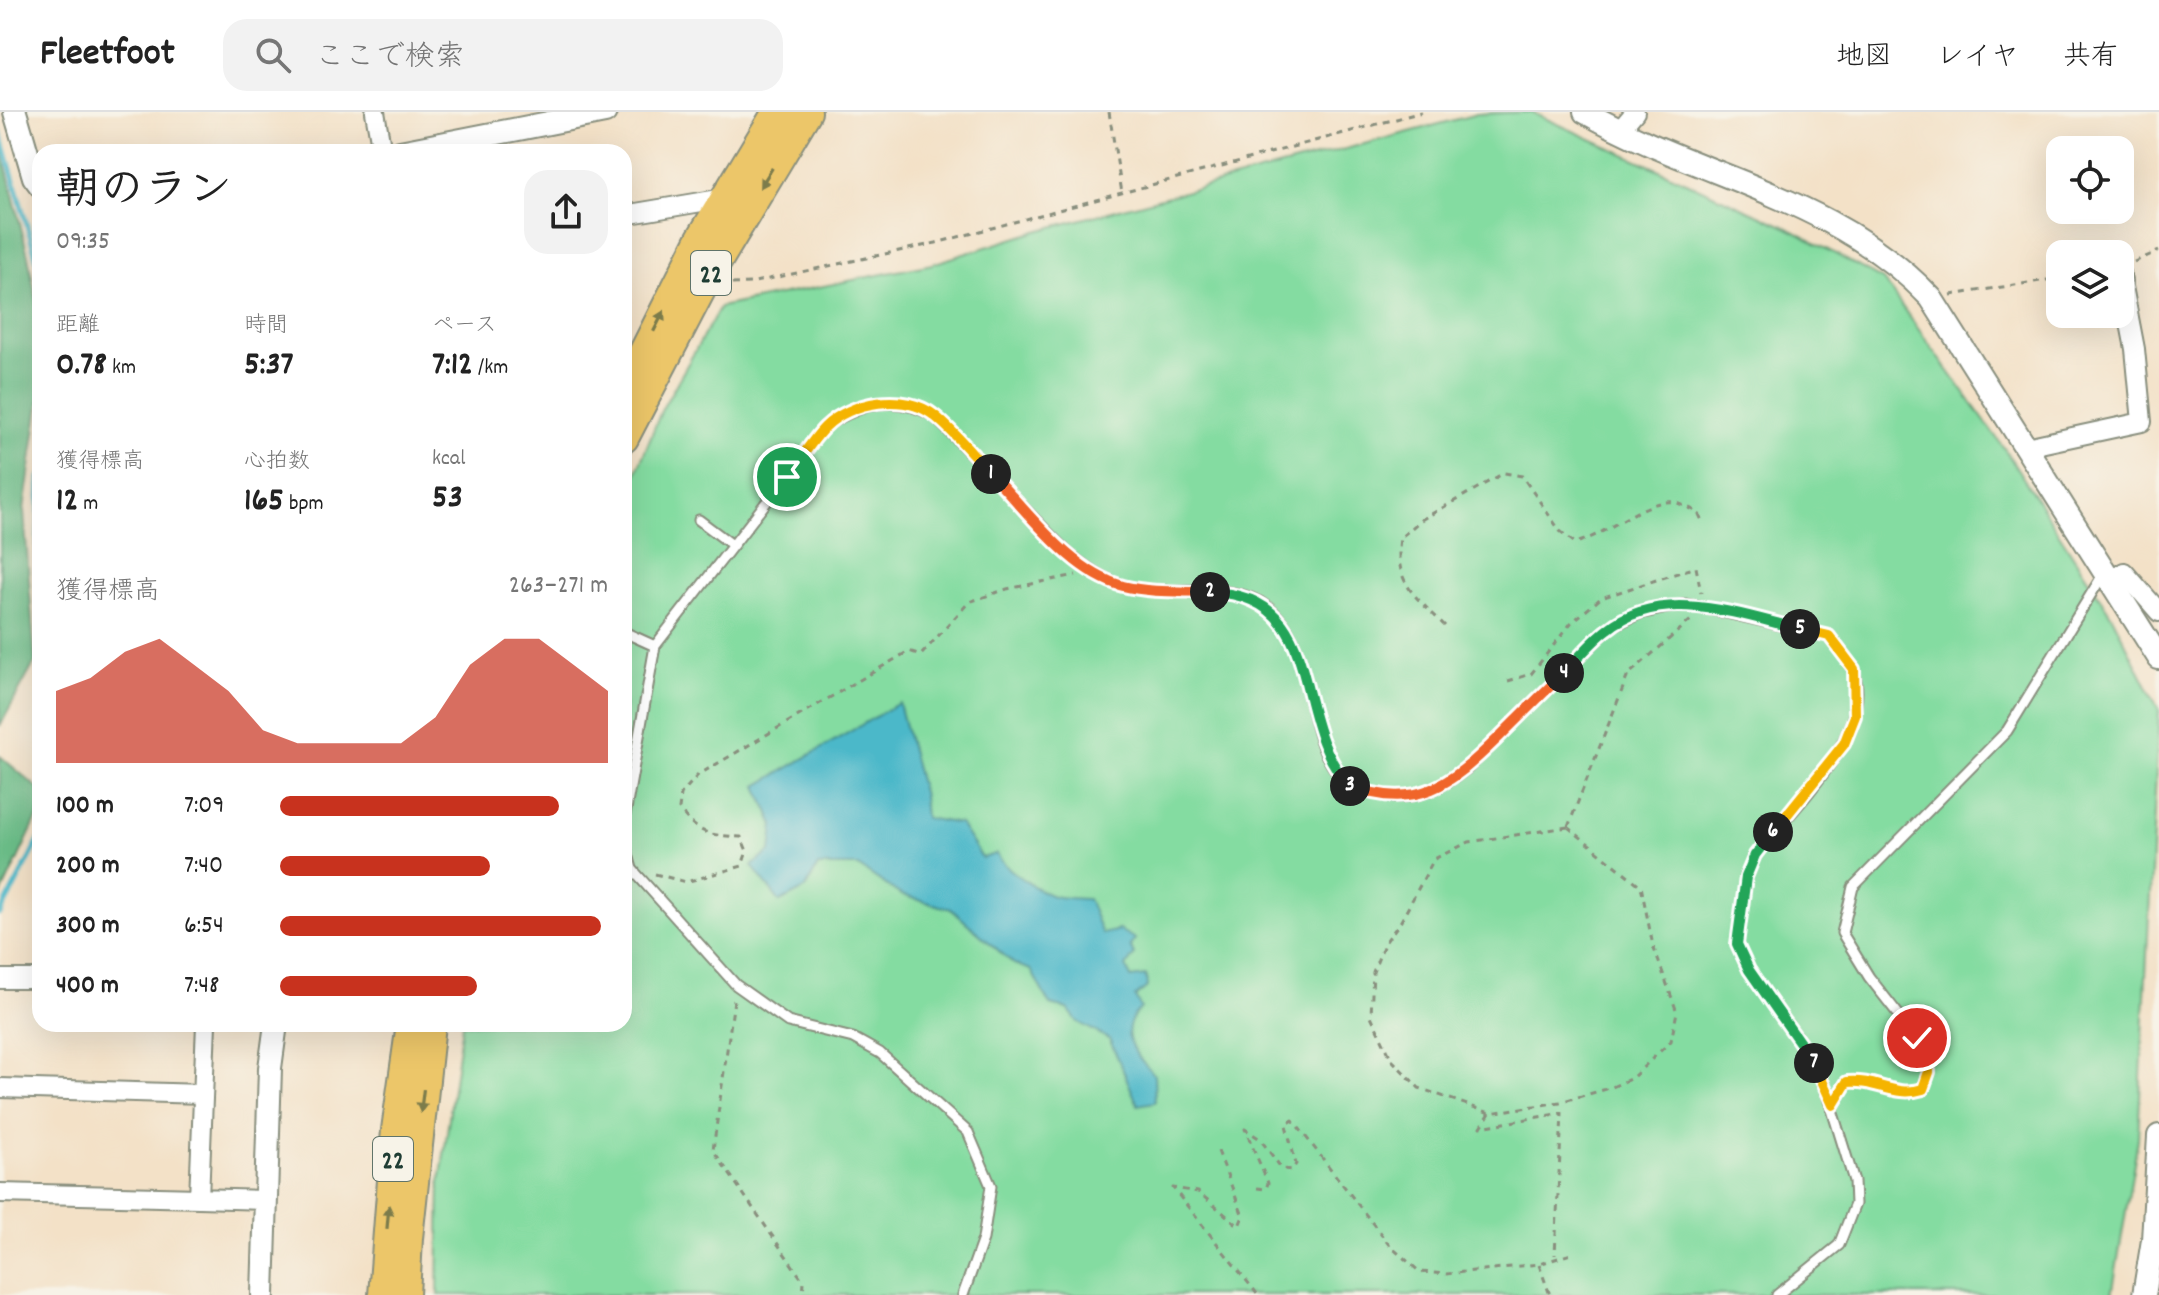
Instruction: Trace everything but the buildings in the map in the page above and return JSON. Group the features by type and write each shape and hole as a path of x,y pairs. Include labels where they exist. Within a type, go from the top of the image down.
{"main road":[{"name":"22","path":"632,376 725,198 777,112"},
{"name":"22","path":"632,423 704,284 807,112"},
{"name":"22","path":"383,1295 396,1130 410,1032"},
{"name":"22","path":"405,1295 412,1195 430,1032"}],"street":[{"path":"15,112 32,170"},
{"path":"375,112 381,144"},
{"path":"441,144 605,112"},
{"path":"1585,112 1619,131 1797,204 1856,235 1901,266 1931,298 2159,658"},
{"path":"1619,131 1635,112"},
{"path":"632,214 725,198"},
{"path":"2026,447 2142,422 2133,328"},
{"path":"2107,577 2124,572 2159,612"},
{"path":"0,979 32,979"},
{"path":"199,1198 206,1032"},
{"path":"263,1295 270,1068 275,1032"},
{"path":"0,1088 203,1094"},
{"path":"2144,1295 2153,1240 2159,1136"},
{"path":"0,1193 265,1200"}],"lane":[{"path":"632,776 655,646 826,425 855,409 881,402 911,404 933,415 1069,554 1092,572 1121,585 1231,592 1257,600 1275,612 1294,642 1325,751 1351,787 1384,796 1413,796 1444,786 1469,767 1610,627 1639,614 1686,604 1829,636 1854,669 1855,716 1844,744 1755,855 1746,877 1737,944 1749,970 1820,1071 1854,1181 1855,1204 1839,1245 1777,1295"},
{"path":"699,520 731,544"},
{"path":"1833,1105 1847,1082 1864,1081 1905,1094 1923,1089 1929,1072 1917,1038 1869,977 1842,933 1853,887 2007,731 2107,577"},
{"path":"632,636 655,646"},
{"path":"632,869 736,985 788,1022 853,1038 880,1053 968,1132 991,1186 990,1213 963,1295"}],"path":[{"path":"1109,112 1122,193"},
{"path":"704,284 750,283 921,247 1422,112"},
{"path":"2134,263 2159,251"},
{"path":"1931,298 2046,280"},
{"path":"1445,626 1404,585 1397,563 1400,538 1421,520 1504,473 1522,476 1560,531 1575,543 1592,539 1646,508 1672,502 1698,512 1703,523"},
{"path":"1508,681 1531,674 1571,623 1601,598 1696,567 1704,609 1628,675 1568,827"},
{"path":"632,869 686,882 742,866 747,851 741,837 716,836 694,829 679,809 681,794 698,775 909,651 921,655 969,602 1007,589 1092,572"},
{"path":"1568,827 1641,886 1653,946 1677,1012 1671,1041 1632,1078 1610,1088 1560,1102 1490,1113 1419,1088 1392,1060 1371,1016 1373,972 1384,944 1401,921 1434,859 1469,842 1568,827"},
{"path":"736,985 713,1150 804,1282 803,1295"},
{"path":"1490,1113 1481,1127 1562,1113 1555,1257"},
{"path":"1257,1188 1266,1189 1268,1183 1245,1129 1260,1139 1282,1169 1292,1170 1296,1164 1286,1125 1293,1120 1390,1246 1420,1272 1446,1274 1539,1264 1571,1254"},
{"path":"1218,1151 1243,1216 1239,1226 1198,1192 1173,1188 1258,1295"},
{"path":"1539,1264 1550,1295"}],"green space":[{"path":"1531,112 1788,228 1883,280 2004,448 2113,618 2159,710 2138,1139 2112,1295 438,1295 440,1183 461,1032 632,1032 632,483 662,409 720,307 932,264 1037,231 1477,114"},
{"path":"0,143 32,277 32,454 24,510 32,667 0,726"},
{"path":"0,756 32,783 32,829 0,897"}],"water":[{"path":"899,703 923,796 925,818 960,824 982,858 996,854 1020,877 1050,895 1088,899 1102,934 1119,930 1135,939 1130,946 1134,955 1126,967 1131,978 1146,976 1147,987 1135,997 1141,1008 1133,1017 1128,1034 1134,1051 1154,1075 1155,1102 1138,1105 1110,1040 1078,1022 1068,1009 1050,1005 1031,970 1014,964 951,909 901,895 858,866 818,866 805,889 780,902 752,866 771,851 774,825 757,786"}],"waterway":[{"path":"0,131 32,243"},
{"path":"0,914 32,854"}],"route":[{"path":"787,477 826,425 855,409 881,402 911,404 933,415 1069,554 1092,572 1121,585 1153,590 1231,592 1257,600 1275,612 1294,642 1325,751 1351,787 1384,796 1413,796 1444,786 1469,767 1610,627 1639,614 1686,604 1829,636 1854,669 1855,716 1844,744 1755,855 1746,877 1737,944 1749,970 1820,1071 1833,1105 1847,1082 1864,1081 1905,1094 1923,1089 1929,1072 1928,1062 1917,1038"}]}
